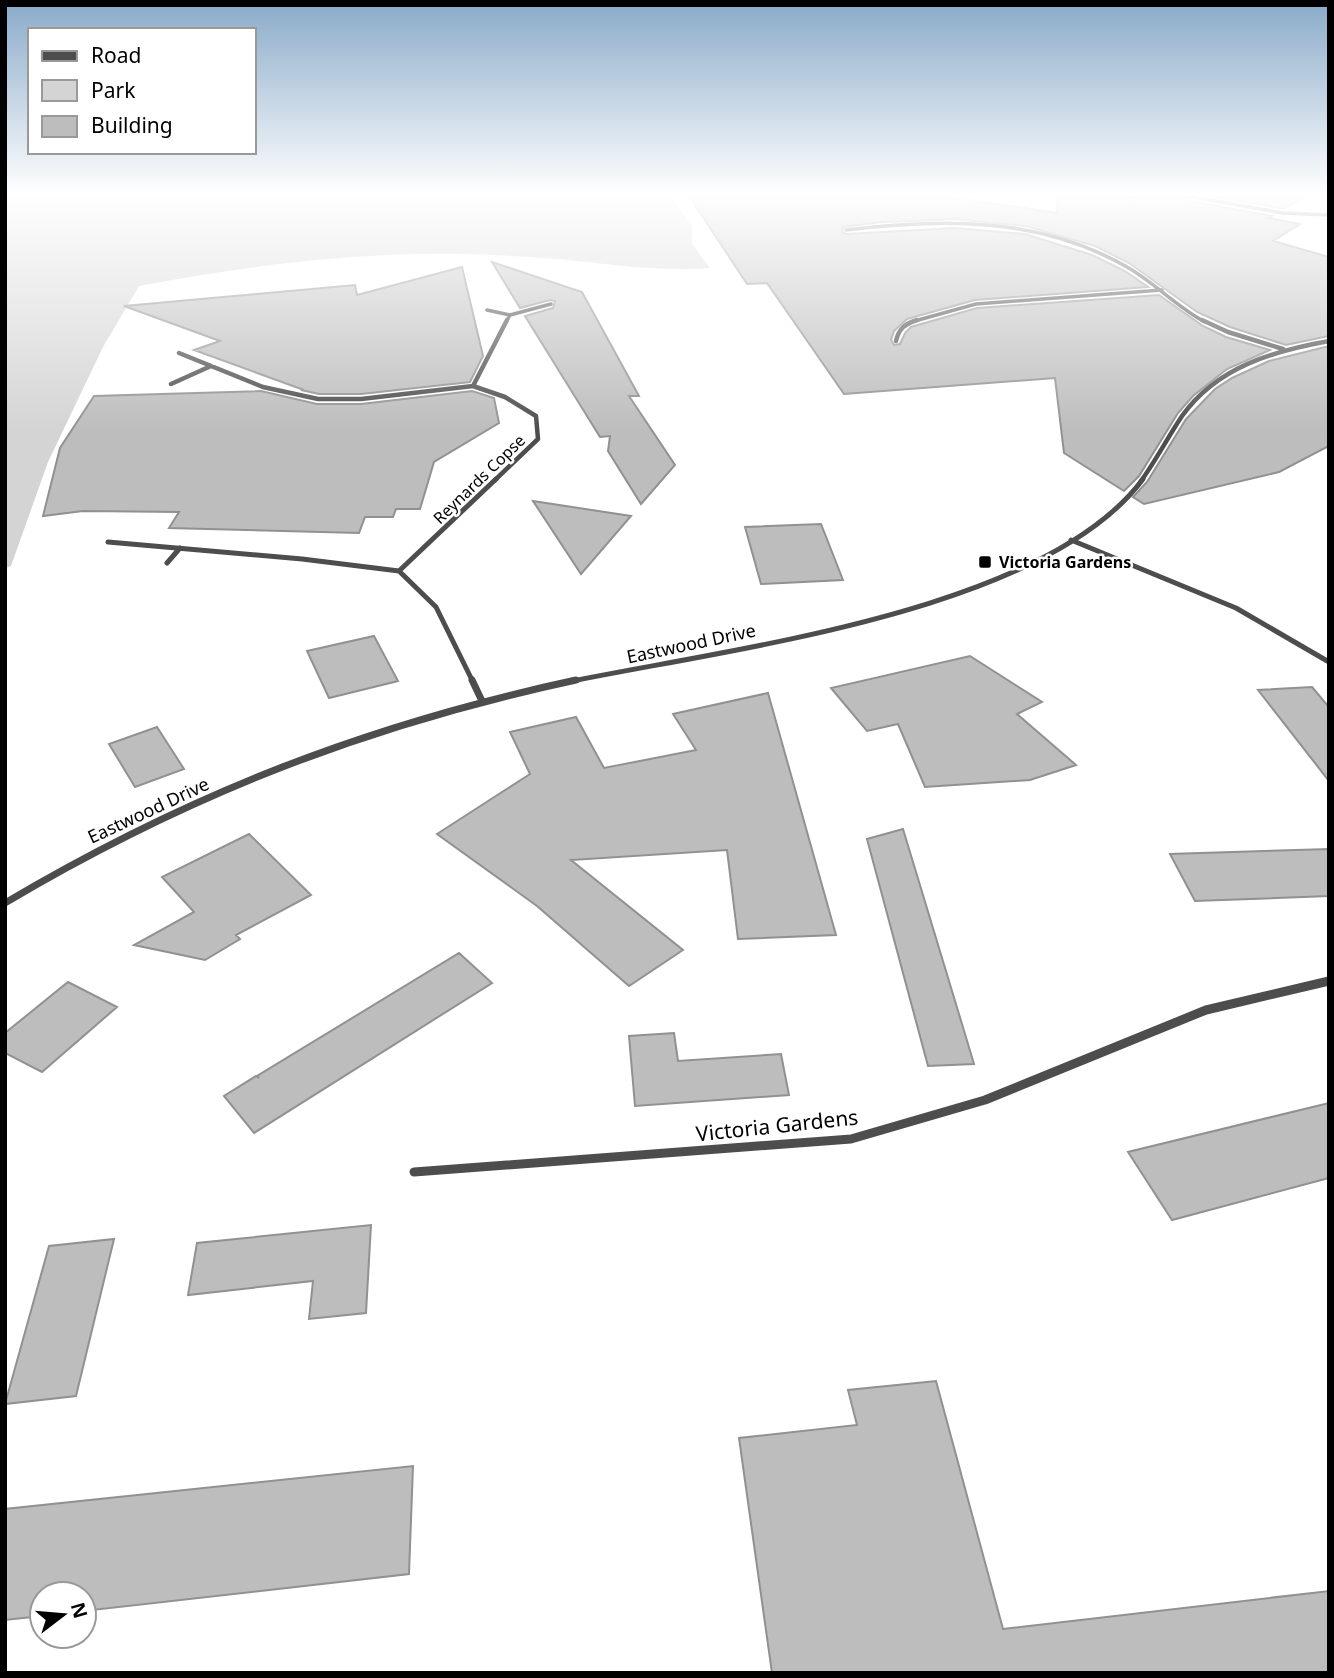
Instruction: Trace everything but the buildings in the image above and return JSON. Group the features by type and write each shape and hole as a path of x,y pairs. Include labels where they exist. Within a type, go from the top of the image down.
{"street":[{"path":"1137,274 1163,290 1198,318 1283,349"},
{"path":"896,341 898,332 906,323 976,303 1163,290"},
{"path":"487,310 510,315 551,304"},
{"path":"473,386 510,315"},
{"name":"Eastwood Drive","path":"5,903 67,864 202,799 282,765 384,728 482,701 838,627 993,581 1084,533 1119,506 1142,481 1199,393 1226,373 1283,349 1329,341"},
{"name":"Reynards Copse","path":"179,353 263,387 318,399 360,399 473,386 505,397 536,416 538,439 399,571"},
{"path":"171,384 211,366"},
{"path":"1070,540 1223,600 1302,643 1329,662"},
{"path":"108,542 399,571 436,607 482,701"},
{"path":"167,563 180,548"},
{"name":"Victoria Gardens","path":"414,1172 851,1139 985,1100 1206,1010 1329,981"}],"green space":[{"path":"5,274 206,274 139,286 103,347 48,462 11,566 5,568"}],"place":[{"name":"Victoria Gardens","path":"985,562"}]}
